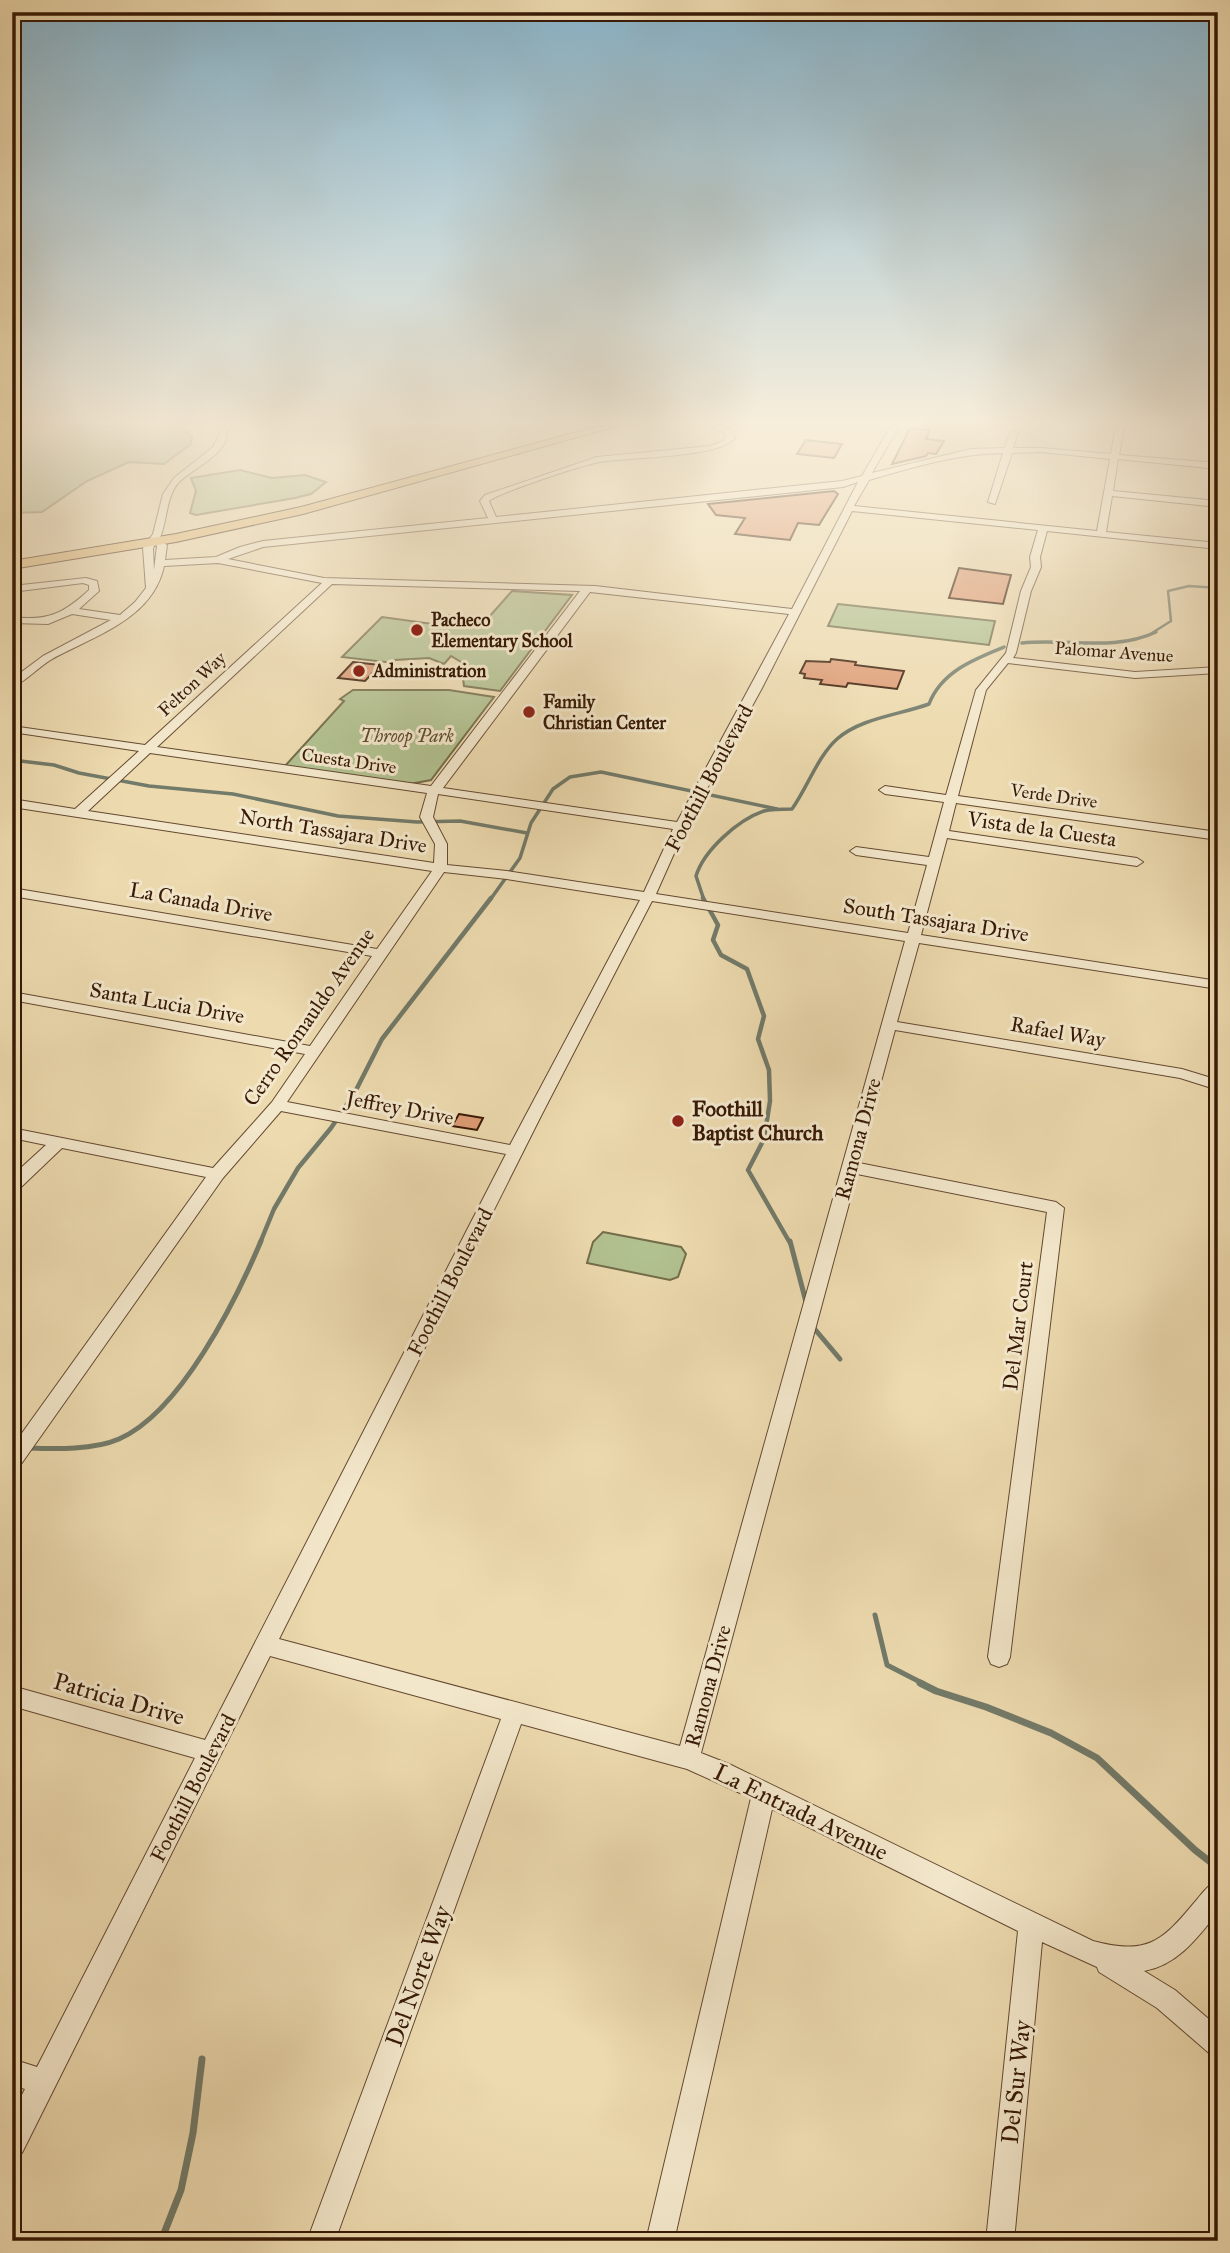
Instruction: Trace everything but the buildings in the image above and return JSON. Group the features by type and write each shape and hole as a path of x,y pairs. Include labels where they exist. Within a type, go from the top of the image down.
{"highway":[{"path":"12,556 156,537 181,531"},
{"path":"12,565 185,531"}],"street":[{"path":"150,589 148,548 158,531"},
{"path":"218,560 251,546 386,531"},
{"name":"Foothill Boulevard","path":"12,2143 648,897 681,826 730,738 836,531"},
{"name":"Ramona Drive","path":"688,1759 981,690 1007,660 1036,566 1035,557 1042,531"},
{"path":"1073,531 1218,546"},
{"path":"12,684 45,659 123,617 141,602 160,573 162,545 156,537"},
{"path":"162,563 218,560 330,581 587,589 794,612"},
{"path":"12,589 83,580 93,583 94,591 74,609 40,624 12,620"},
{"name":"Felton Way","path":"78,813 330,581"},
{"path":"440,868 441,844 426,822 427,804 434,791 587,589"},
{"path":"74,609 123,617"},
{"name":"Palomar Avenue","path":"1007,660 1135,675 1218,670"},
{"name":"Cuesta Drive","path":"12,729 681,826"},
{"name":"Verde Drive","path":"885,790 1218,836"},
{"name":"North Tassajara Drive","path":"12,803 648,897"},
{"name":"Vista de la Cuesta","path":"942,834 1137,862"},
{"path":"856,851 934,862"},
{"name":"Cerro Romauldo Avenue","path":"12,1462 218,1174 276,1105 440,868"},
{"name":"La Canada Drive","path":"12,891 383,954"},
{"name":"South Tassajara Drive","path":"648,897 1218,985"},
{"name":"Santa Lucia Drive","path":"12,996 314,1051"},
{"name":"Rafael Way","path":"889,1025 1182,1074 1218,1085"},
{"name":"Jeffrey Drive","path":"276,1105 516,1151"},
{"path":"12,1132 218,1174"},
{"path":"12,1186 59,1142"},
{"name":"Del Mar Court","path":"850,1167 1056,1208 999,1657"},
{"name":"La Entrada Avenue","path":"265,1645 688,1759 764,1793 1090,1953 1129,1962 1147,1960 1163,1953 1218,1893"},
{"name":"Patricia Drive","path":"12,1696 211,1752"},
{"name":"Del Norte Way","path":"321,2241 515,1711"},
{"path":"660,2241 764,1793"},
{"name":"Del Sur Way","path":"1000,2241 1031,1924"},
{"path":"1090,1953 1166,1999 1218,2044"},
{"path":"12,2072 43,2082"}],"green space":[{"path":"512,591 572,595 500,691 464,686 461,662 451,656 444,664 429,658 395,660 394,663 342,657 382,617 440,625 449,615 489,617"},
{"path":"838,604 995,621 989,645 828,626"},
{"name":"Throop Park","path":"353,690 449,690 494,697 431,780 410,784 285,766 344,701 340,699"},
{"path":"603,1232 681,1247 686,1254 678,1277 670,1280 587,1263 593,1242"}],"waterway":[{"path":"1152,633 1171,621 1168,591 1189,586 1218,588"},
{"path":"1022,643 1107,643 1140,638 1156,632"},
{"path":"704,900 696,876 714,846 754,815 767,810 792,809 824,754 837,739 857,726 929,704 934,693 950,675 970,662 1004,647"},
{"path":"12,760 54,765 79,773 149,786 233,794 338,816 417,822 460,821 527,833"},
{"path":"490,900 520,858 531,823 553,789 570,777 601,772 777,809"},
{"path":"260,1243 274,1209 298,1168 331,1128 354,1094 382,1039 491,898"},
{"path":"704,900 718,925 713,940 721,955 747,969 764,1016 758,1039 769,1070 770,1101 764,1139 748,1170 790,1243"},
{"path":"29,1448 87,1447 109,1443 142,1425 164,1405 204,1352 237,1293 261,1241"},
{"path":"790,1241 806,1302"},
{"path":"813,1327 840,1359"},
{"path":"875,1615 887,1665 924,1684"},
{"path":"920,1683 1051,1733 1097,1758 1195,1850 1218,1868"},
{"path":"161,2241 181,2190 193,2133 202,2059"}],"place":[{"name":"Pacheco Elementary School","path":"417,630"},
{"name":"Administration","path":"359,671"},
{"name":"Family Christian Center","path":"529,712"},
{"name":"Foothill Baptist Church","path":"678,1121"}]}
